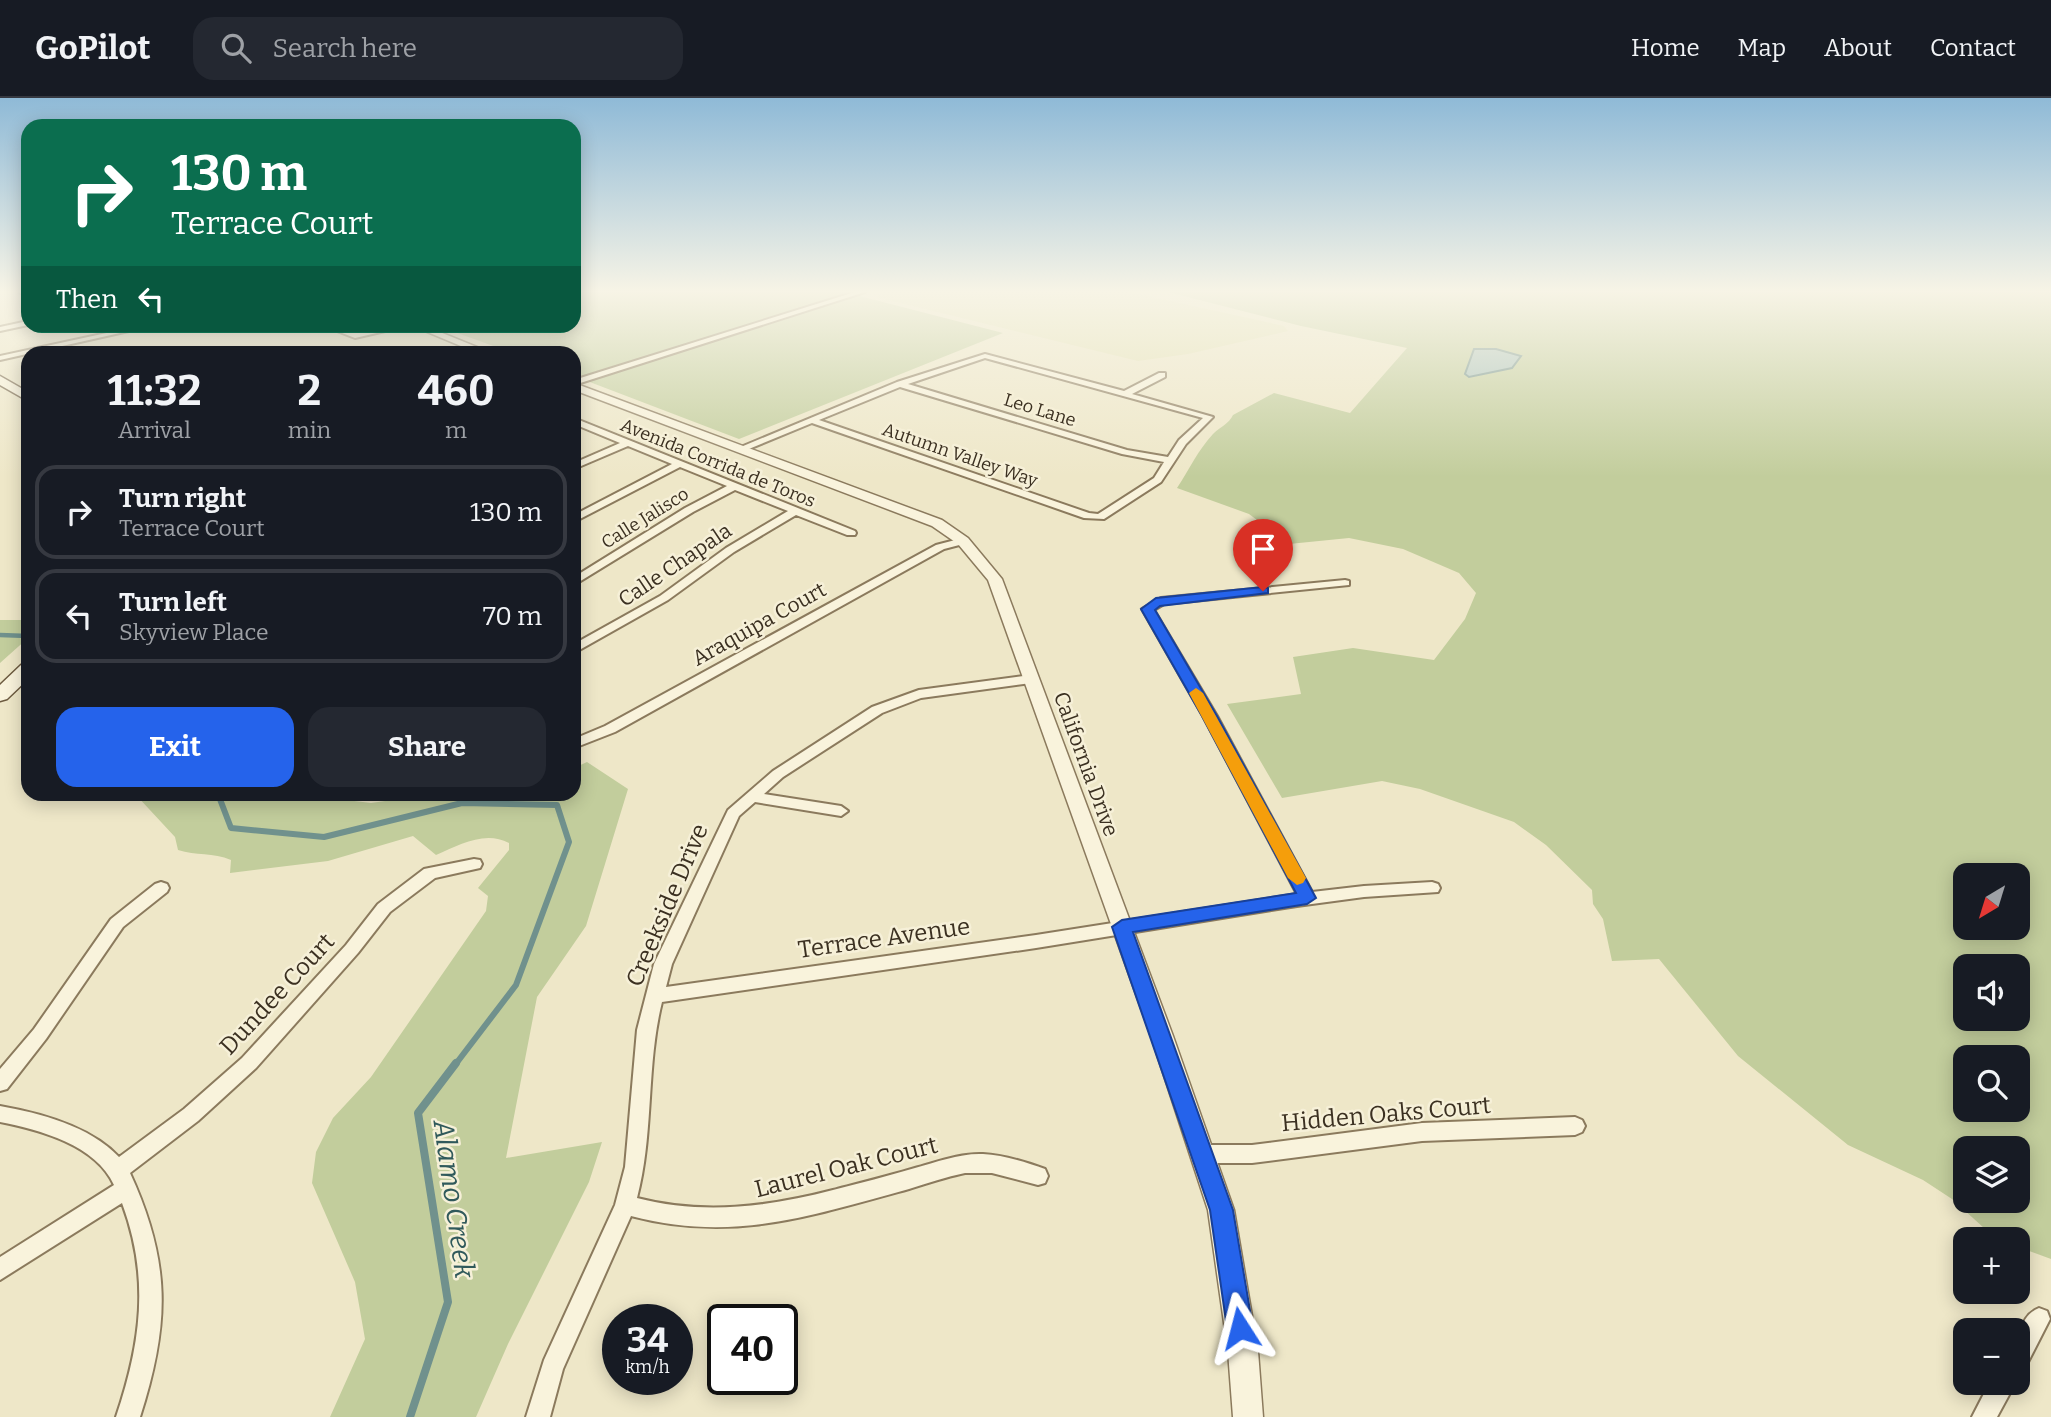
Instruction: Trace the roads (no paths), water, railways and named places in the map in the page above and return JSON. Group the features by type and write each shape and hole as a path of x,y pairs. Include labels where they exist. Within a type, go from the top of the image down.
{"main road":[{"path":"0,380 21,393"},
{"path":"0,695 21,676"}],"street":[{"path":"0,358 20,354"},
{"path":"581,383 671,354"},
{"path":"741,449 900,384 985,356 1209,417 1182,442 1172,461"},
{"path":"1125,394 1162,375"},
{"name":"Leo Lane","path":"900,384 1125,453 1172,461"},
{"name":"California Drive","path":"581,388 937,523 963,541 1001,588 1031,679 1222,1210 1243,1351 1248,1417"},
{"name":"Autumn Valley Way","path":"811,420 1088,516 1100,517 1158,480 1172,461"},
{"name":"Avenida Corrida de Toros","path":"581,424 851,533"},
{"path":"581,463 627,443"},
{"path":"581,515 679,464"},
{"name":"Calle Jalisco","path":"581,578 689,510 735,486"},
{"name":"Calle Chapala","path":"581,645 664,598 730,551 796,511"},
{"name":"Araquipa Court","path":"581,741 610,729 930,552 963,541"},
{"path":"1307,898 1210,716 1147,609 1161,601 1345,583"},
{"name":"Creekside Drive","path":"538,1417 552,1368 625,1205 635,1167 646,1030 663,964 733,813 778,774 857,721 900,700 919,694 1031,679"},
{"path":"750,796 841,811"},
{"name":"Dundee Court","path":"0,1269 122,1180 249,1063 352,949 384,908 430,873 474,864"},
{"name":"Terrace Avenue","path":"653,996 1307,898 1384,888 1432,887"},
{"path":"0,1083 40,1034 117,923 161,888"},
{"path":"0,1114 62,1132 94,1150 122,1180 144,1229 153,1292 149,1342 128,1417"},
{"name":"Hidden Oaks Court","path":"1202,1154 1252,1154 1423,1132 1575,1126"},
{"name":"Laurel Oak Court","path":"625,1205 654,1214 706,1221 772,1216 950,1169 984,1163 1038,1176"},
{"path":"2030,1336 2039,1319"},
{"path":"1984,1417 1997,1395"}],"water":[{"path":"1472,354 1521,356 1512,368 1469,377 1465,374"}],"waterway":[{"name":"Alamo Creek","path":"0,635 21,636"},
{"name":"Alamo Creek","path":"221,801 231,828 324,837 462,803 557,805 569,842 516,985 455,1065"},
{"name":"Alamo Creek","path":"410,1417 448,1302 418,1113 456,1063"}]}
